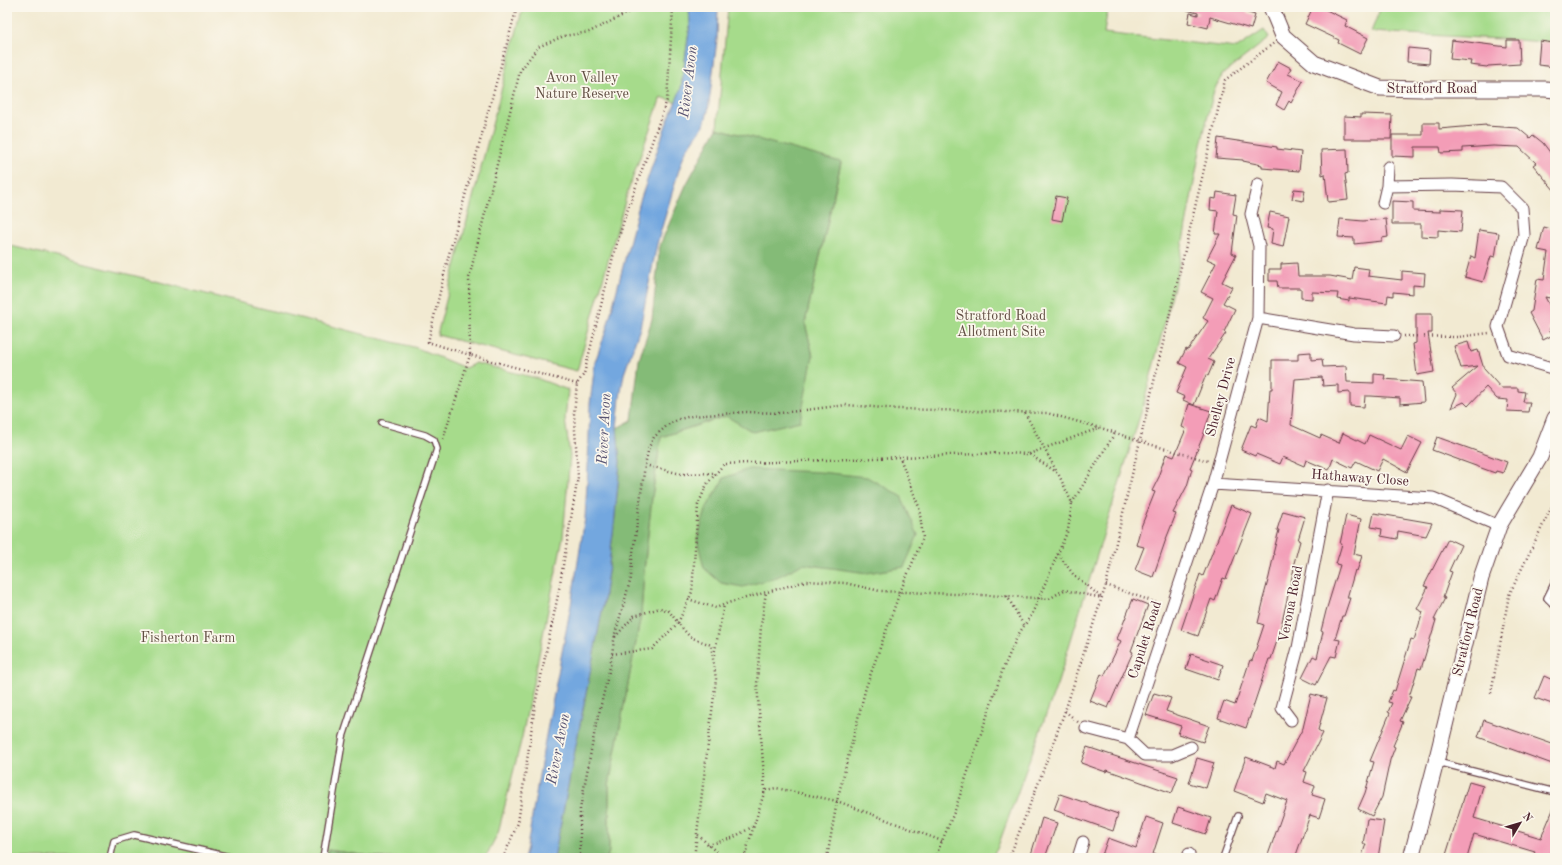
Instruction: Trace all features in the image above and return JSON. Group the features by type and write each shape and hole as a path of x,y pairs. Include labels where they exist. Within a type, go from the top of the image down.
{"street":[{"name":"Stratford Road","path":"1271,7 1283,36 1314,63 1380,88 1422,90 1555,90"},
{"path":"1383,203 1387,186 1388,167"},
{"name":"Shelley Drive","path":"1213,484 1258,318 1259,246 1251,214 1258,184"},
{"path":"1387,186 1452,185 1502,187 1522,208 1524,235 1498,327 1508,356 1555,369"},
{"path":"1258,318 1354,334 1394,336"},
{"name":"Stratford Road","path":"1411,858 1481,578 1499,526 1540,457 1555,418"},
{"name":"Hathaway Close","path":"1213,484 1328,490 1433,498 1499,526"},
{"name":"Capulet Road","path":"1128,739 1213,484"},
{"name":"Verona Road","path":"1291,720 1282,708 1298,648 1328,490"},
{"path":"1086,728 1128,739 1145,755 1172,755 1190,747"},
{"path":"1078,858 1083,842"}],"lane":[{"path":"323,858 342,736 437,448 434,440 424,435 382,423"},
{"path":"1555,582 1547,598 1555,606"},
{"path":"1436,762 1555,792"},
{"path":"1223,858 1238,816"},
{"path":"110,858 114,841 134,835 234,858"}],"path":[{"path":"577,384 470,355 469,278 520,71 538,47 564,36 589,32 640,7"},
{"path":"503,858 518,823 535,705 558,595 578,477 574,414 577,384 584,374 613,257 623,224 667,100 673,7"},
{"path":"1009,858 1065,711 1106,585 1225,80 1283,36"},
{"path":"1394,336 1458,337 1500,331"},
{"path":"580,858 580,808 615,638 630,578 645,465 649,447 654,437 670,424 679,419 692,416 746,412 781,413 846,405 899,409 1047,413 1100,428 1140,442 1219,463"},
{"path":"1025,413 1058,473 1072,503"},
{"path":"612,654 652,649 678,623 692,592 698,505 707,484 724,464 1002,453 1029,454 1045,450 1100,428"},
{"path":"935,858 955,810 1004,670 1018,635 1032,614 1068,530 1072,503 1114,433"},
{"path":"1029,454 1058,473"},
{"path":"827,858 837,801 866,687 900,592 923,538 919,507 900,458"},
{"path":"645,465 681,474 716,473"},
{"path":"1491,693 1509,595 1555,500"},
{"path":"1058,554 1073,574 1102,598"},
{"path":"688,599 716,608 806,581 846,583 880,591 1049,599 1064,590 1102,598"},
{"path":"1106,585 1171,608"},
{"path":"744,858 765,790 757,684 761,626 766,592"},
{"path":"1007,596 1024,626"},
{"path":"713,657 724,605"},
{"path":"615,638 634,616 660,608 669,611 690,637 711,645 716,679 694,858"},
{"path":"1065,711 1086,728"},
{"path":"765,790 776,788 837,801 942,842"},
{"path":"708,845 732,838 754,825"},
{"path":"697,835 723,858"}],"green space":[{"name":"Avon Valley Nature Reserve","path":"523,7 689,7 690,24 681,89 676,102 661,97 627,194 577,371 437,335"},
{"name":"Stratford Road Allotment Site","path":"728,7 1108,7 1104,33 1237,48 1264,30 1269,38 1223,74 1214,90 1201,145 1176,279 1143,406 1058,682 997,849 991,858 607,858 609,851 609,785 641,615 652,497 661,437 726,416 813,356 805,323 841,163 717,128"},
{"path":"1381,7 1555,7 1555,43 1371,32"},
{"path":"717,128 841,162 805,323 813,356 800,421 753,432 726,416 661,437 652,497 641,615 609,785 609,851 607,858 554,858 604,601 614,526 620,462 617,428 632,420 639,360 652,319 660,245 686,185"},
{"name":"Fisherton Farm","path":"7,245 148,279 417,348 465,368 476,363 536,378 568,390 565,419 570,456 563,537 522,737 498,833 485,858 384,858 328,850 327,858 7,858"},
{"path":"749,469 819,472 867,477 901,496 918,535 904,567 867,573 803,564 777,577 743,587 721,583 704,568 697,539 707,507 724,478"},
{"path":"328,850 384,858 327,858"}],"water":[{"name":"River Avon","path":"689,7 718,7 717,40 708,111 704,125 685,152 678,173 657,244 640,328 624,374 617,428 620,462 614,526 604,601 554,858 524,858 571,605 585,518 590,404 595,362 607,328 640,201 666,125 681,89 690,24"}],"building":[{"path":"1187,7 1247,7 1245,12 1255,15 1251,29 1210,17 1208,28 1188,23 1190,13 1198,15 1198,13 1187,10"},
{"path":"1313,7 1320,7 1347,20 1345,26 1368,38 1360,54 1338,43 1339,40 1305,24"},
{"path":"1452,40 1507,47 1507,40 1519,40 1520,64 1487,67 1470,65 1471,61 1450,59"},
{"path":"1540,41 1554,43 1553,52 1555,52 1555,67 1538,65"},
{"path":"1408,48 1430,50 1429,64 1407,62"},
{"path":"1278,61 1291,68 1288,74 1303,81 1291,103 1289,101 1284,110 1276,105 1282,92 1266,83"},
{"path":"1361,114 1392,115 1391,139 1344,139 1344,116 1361,117"},
{"path":"1423,123 1439,123 1439,129 1486,125 1518,128 1530,138 1533,135 1543,143 1555,159 1555,191 1533,165 1536,163 1519,147 1493,146 1463,148 1463,152 1441,153 1440,147 1415,147 1415,157 1392,156 1392,135 1423,135"},
{"path":"1218,138 1301,152 1299,171 1262,168 1262,165 1243,160 1216,158"},
{"path":"1347,149 1348,173 1345,174 1348,200 1328,202 1325,174 1322,175 1321,150"},
{"path":"1294,189 1305,190 1303,201 1292,199"},
{"path":"1217,192 1236,195 1233,214 1237,215 1232,253 1236,255 1222,282 1232,287 1223,303 1235,309 1224,332 1226,333 1208,359 1214,362 1208,376 1206,375 1194,405 1183,400 1185,397 1176,393 1187,367 1179,363 1186,349 1188,350 1208,321 1203,318 1213,298 1201,292 1216,263 1207,259 1220,234 1215,234 1218,211 1210,210 1211,198 1216,199"},
{"path":"1056,196 1067,198 1062,221 1052,219"},
{"path":"1392,201 1413,202 1413,211 1440,212 1440,209 1463,210 1461,232 1438,230 1438,237 1421,236 1421,224 1392,224"},
{"path":"1270,212 1289,216 1283,247 1271,244 1273,229 1267,228"},
{"path":"1340,219 1363,221 1386,219 1388,237 1382,238 1382,241 1354,244 1354,238 1338,237"},
{"path":"1544,227 1555,230 1555,299 1545,297 1555,316 1555,326 1549,329 1553,335 1543,340 1529,313 1532,311 1537,279 1544,280 1548,252 1538,250"},
{"path":"1479,230 1499,233 1495,257 1491,256 1483,282 1465,277 1471,256 1475,258"},
{"path":"1297,263 1298,276 1330,276 1352,280 1354,267 1369,269 1368,276 1402,280 1402,271 1425,273 1424,286 1413,285 1413,294 1393,292 1393,296 1388,295 1387,303 1349,298 1349,301 1337,299 1338,293 1312,292 1312,299 1301,298 1301,288 1278,288 1277,281 1269,281 1269,269 1281,269 1281,264"},
{"path":"1416,314 1432,314 1432,333 1428,333 1434,372 1417,375 1413,344 1416,343"},
{"path":"1468,342 1471,352 1478,350 1484,369 1501,388 1518,388 1518,391 1525,392 1523,402 1530,402 1528,412 1507,411 1508,400 1497,399 1486,387 1468,406 1464,402 1451,408 1457,394 1452,388 1478,366 1461,368 1454,346"},
{"path":"1311,352 1311,360 1322,359 1323,367 1346,366 1347,382 1374,383 1374,374 1385,375 1384,379 1422,382 1424,402 1400,404 1400,398 1365,396 1364,407 1350,406 1350,392 1338,393 1338,385 1323,386 1322,377 1295,379 1291,425 1320,438 1321,435 1339,443 1343,433 1365,444 1369,435 1401,450 1408,436 1422,443 1407,472 1383,459 1377,471 1356,461 1352,468 1333,459 1329,470 1306,460 1304,466 1283,457 1280,464 1256,454 1255,456 1241,450 1251,425 1256,427 1259,417 1268,421 1270,389 1272,389 1272,360 1298,360 1298,353"},
{"path":"1189,404 1211,411 1190,468 1192,469 1187,486 1173,513 1176,514 1153,577 1135,570 1144,547 1136,545 1141,527 1155,492 1152,491 1160,475 1159,474 1166,454 1174,457 1186,429 1182,427"},
{"path":"1437,437 1507,462 1503,473 1496,471 1495,473 1432,450"},
{"path":"1231,505 1252,514 1226,579 1223,578 1215,601 1211,599 1198,636 1181,630 1200,574 1203,576"},
{"path":"1283,511 1305,517 1298,540 1300,541 1279,635 1271,659 1269,659 1246,728 1218,718 1224,701 1235,705 1250,660 1252,661 1264,625 1258,623 1279,530 1277,530"},
{"path":"1374,513 1432,523 1426,536 1398,531 1397,539 1381,536 1382,529 1371,527"},
{"path":"1346,515 1361,519 1354,554 1362,556 1357,571 1355,570 1347,598 1350,598 1344,616 1342,616 1335,639 1340,640 1336,657 1331,656 1316,685 1302,678 1313,656 1317,658 1323,632 1321,631 1340,565 1336,564 1342,544 1340,544"},
{"path":"1448,539 1461,545 1449,571 1452,572 1443,597 1445,598 1434,620 1436,620 1421,669 1418,668 1409,697 1411,697 1400,721 1403,722 1393,746 1395,747 1390,760 1382,797 1372,816 1358,809 1365,793 1374,762 1370,761 1390,713 1388,712 1392,703 1388,702 1393,690 1395,691 1411,639 1414,640 1423,612 1417,609 1428,587 1424,586"},
{"path":"1133,599 1148,605 1131,651 1133,652 1108,708 1090,701 1101,674 1104,676 1121,641 1117,639"},
{"path":"1191,654 1223,665 1218,680 1186,669"},
{"path":"1544,676 1555,681 1555,705 1535,698"},
{"path":"1154,693 1171,698 1166,711 1209,726 1203,742 1178,734 1181,726 1146,715"},
{"path":"1311,694 1327,698 1318,730 1323,733 1304,771 1307,772 1304,782 1315,786 1312,795 1325,799 1319,818 1310,815 1295,858 1271,858 1272,856 1268,855 1287,801 1266,793 1263,802 1234,791 1246,757 1275,768 1277,761 1284,764 1303,728"},
{"path":"1484,720 1555,745 1555,765 1478,737"},
{"path":"1087,747 1178,777 1172,793 1107,770 1106,772 1081,763"},
{"path":"1197,758 1214,763 1206,788 1189,783"},
{"path":"1469,782 1483,786 1474,818 1541,838 1555,805 1555,858 1532,858 1535,852 1474,834 1467,858 1445,858"},
{"path":"1060,794 1118,814 1113,831 1054,810"},
{"path":"1178,807 1211,818 1206,834 1173,823"},
{"path":"1146,817 1163,823 1153,854 1161,856 1160,858 1101,858 1108,838 1136,848"},
{"path":"1042,818 1057,823 1045,858 1030,858"},
{"path":"1367,819 1384,821 1378,858 1361,858 1366,844 1363,844"}]}
